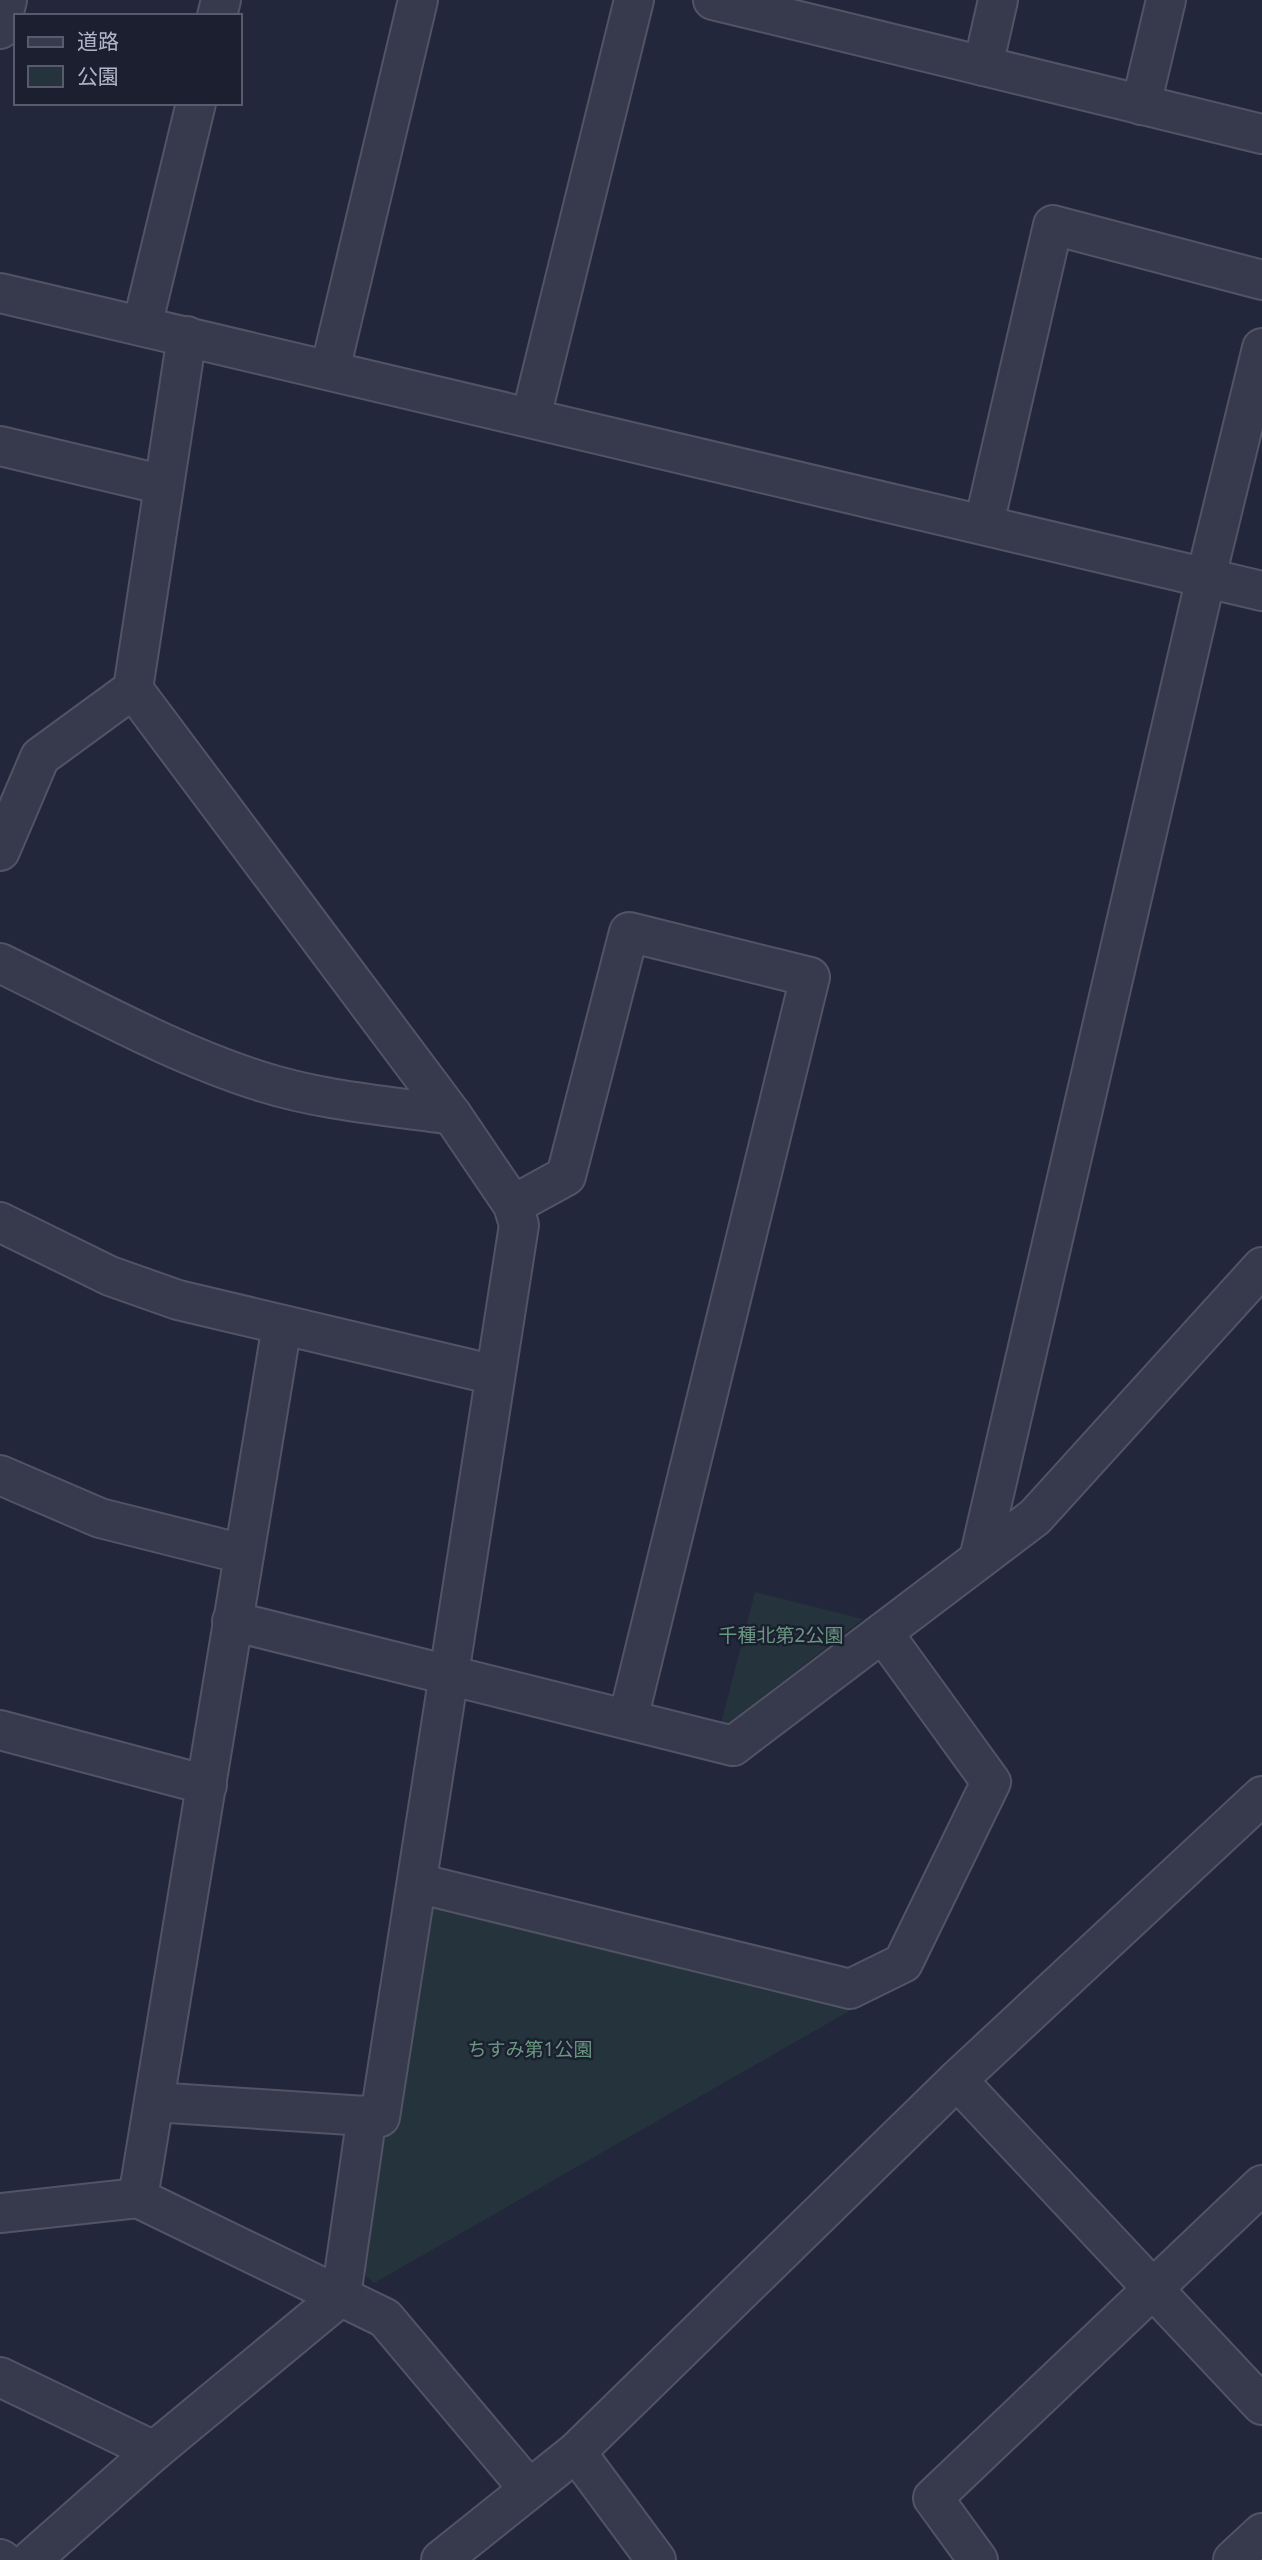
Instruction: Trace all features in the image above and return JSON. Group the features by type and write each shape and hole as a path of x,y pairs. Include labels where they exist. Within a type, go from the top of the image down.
{"street":[{"path":"0,29 7,0"},
{"path":"330,370 418,0"},
{"path":"531,417 634,0"},
{"path":"713,0 822,13 983,66 1262,134"},
{"path":"983,66 998,0"},
{"path":"1141,105 1166,0"},
{"path":"142,326 196,105"},
{"path":"984,524 1053,225 1262,280"},
{"path":"0,293 1262,591"},
{"path":"0,851 40,757 133,689 187,336"},
{"path":"979,1559 1206,577 1262,348"},
{"path":"0,446 164,485"},
{"path":"133,689 452,1115 513,1205 519,1225 380,2116 154,2102"},
{"path":"513,1205 566,1176 629,932 810,977 628,1719"},
{"path":"0,963 221,1068 255,1080 369,1103 452,1115"},
{"path":"0,1222 110,1276 178,1300 495,1375"},
{"path":"232,1621 733,1746 1035,1517 1262,1267"},
{"path":"138,2198 282,1325"},
{"path":"0,1475 100,1518 243,1554"},
{"path":"417,1883 850,1989 903,1963 991,1782 883,1633"},
{"path":"0,1730 207,1785"},
{"path":"440,2560 576,2452 957,2080 1262,1796"},
{"path":"957,2080 1262,2404"},
{"path":"31,2560 154,2451 341,2296 367,2116"},
{"path":"978,2560 933,2498 1262,2185"},
{"path":"0,2213 138,2198 385,2318 529,2489"},
{"path":"0,2377 154,2451"},
{"path":"576,2452 656,2560"},
{"path":"1233,2560 1262,2533"}],"green space":[{"name":"千種北第2公園","path":"755,1592 863,1619 719,1731"},
{"name":"ちすみ第1公園","path":"453,1901 865,2002 374,2283 357,2269 429,1911"}]}
